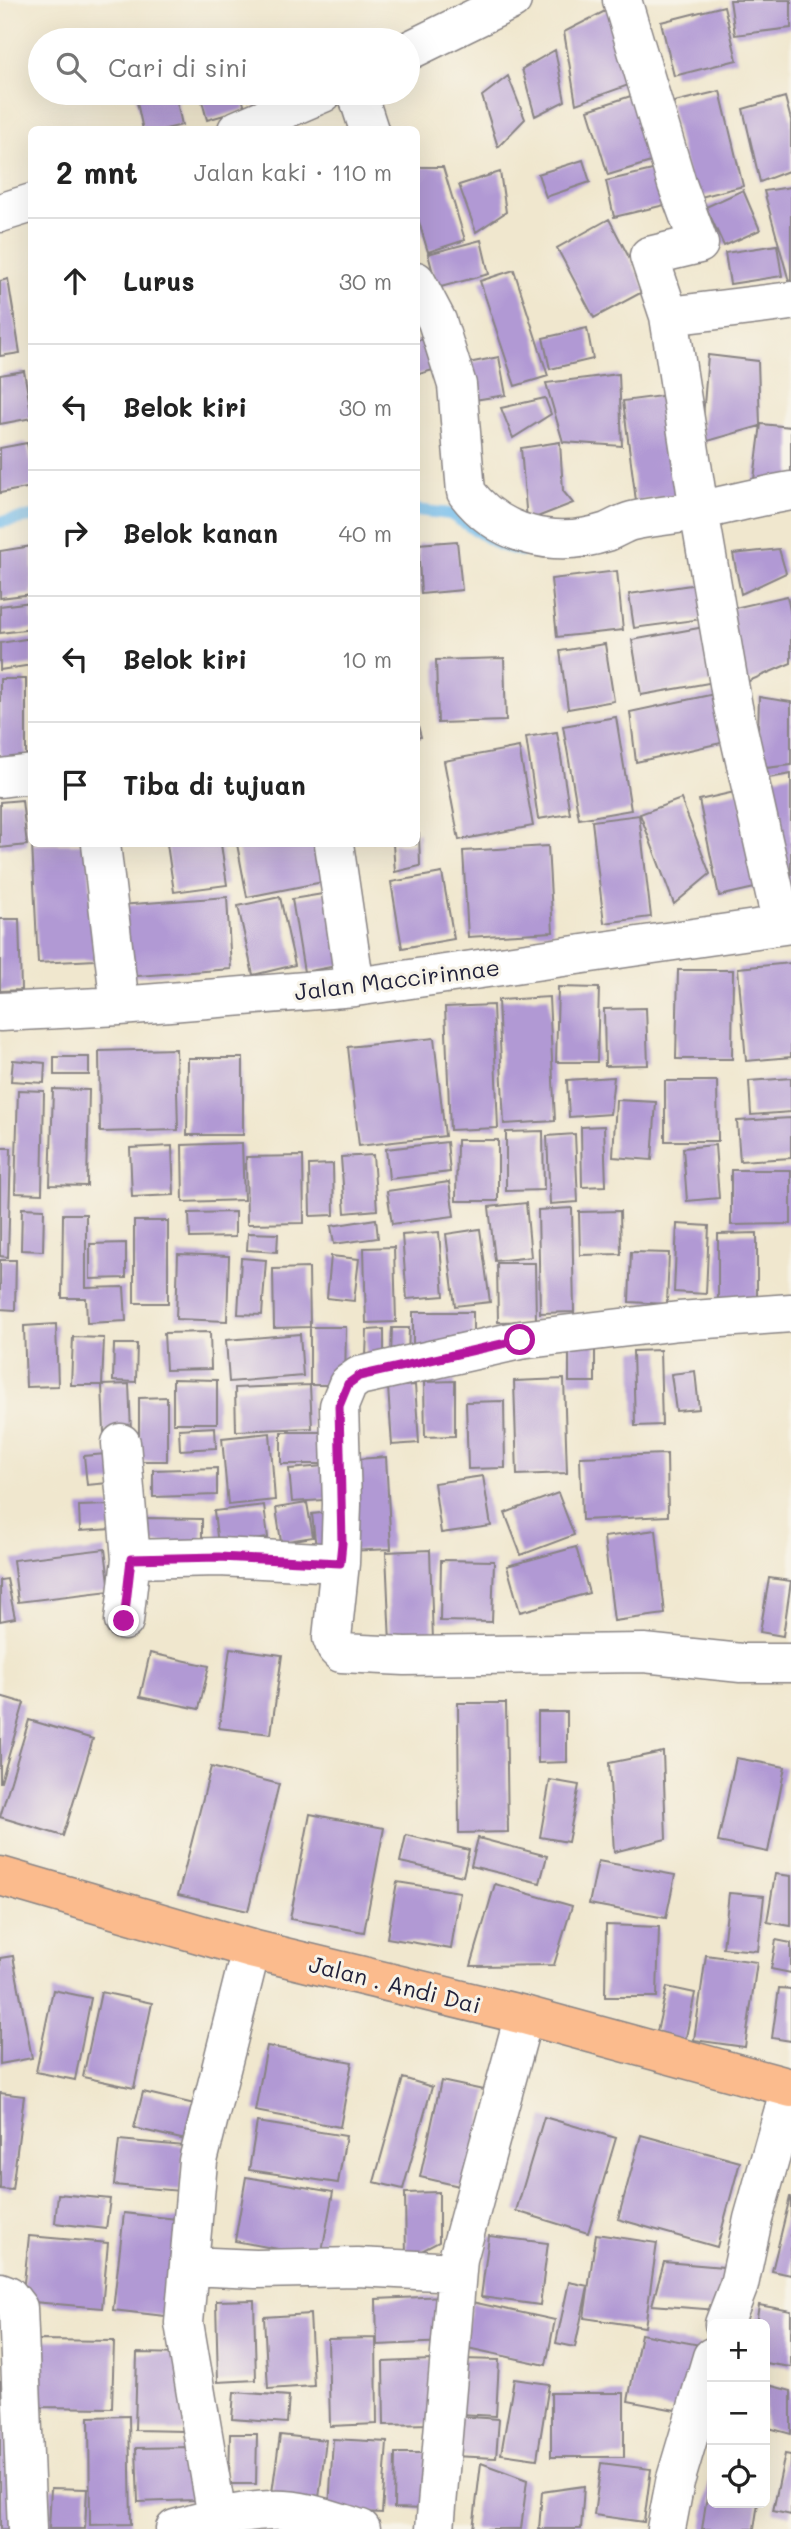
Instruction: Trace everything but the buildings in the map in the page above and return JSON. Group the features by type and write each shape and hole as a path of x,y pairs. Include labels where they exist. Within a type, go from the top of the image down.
{"highway":[{"name":"Jalan . Andi Dai","path":"0,1876 251,1949 524,2015 790,2088"}],"street":[{"path":"420,45 512,0"},
{"path":"622,0 677,184 699,244 649,256 669,316 733,707 786,925"},
{"path":"246,126 295,105"},
{"path":"361,105 368,126"},
{"path":"0,213 28,204"},
{"path":"420,289 437,321 457,385 466,492 475,503 511,530 539,538 576,538 607,532 628,522 702,527 791,491"},
{"path":"669,316 791,301"},
{"path":"0,778 28,774"},
{"path":"101,847 120,1006"},
{"path":"334,847 355,987"},
{"name":"Jalan Maccirinnae","path":"0,1013 355,987 786,925"},
{"path":"791,1312 679,1321 520,1340 359,1376 348,1384 339,1406 342,1530 332,1638 341,1653 405,1656 644,1653 741,1663 791,1663"},
{"path":"121,1443 131,1559 124,1621"},
{"path":"131,1559 219,1557 340,1563"},
{"path":"216,2517 184,2323 198,2161 251,1949"},
{"path":"435,2529 458,2259 524,2015"},
{"path":"726,2319 738,2285 753,2219 790,2088"},
{"path":"189,2266 256,2269 357,2267 457,2272"},
{"path":"0,2292 8,2295 18,2308 27,2529"},
{"path":"666,2529 675,2482 707,2374"},
{"path":"175,2529 216,2517 273,2509 321,2516 361,2529"}],"waterway":[{"path":"420,510 450,514 499,545 522,551"},
{"path":"0,522 28,518"}],"route":[{"path":"124,1621 131,1559 219,1557 340,1563 342,1504 339,1406 348,1384 359,1376 382,1370 520,1340"}]}
